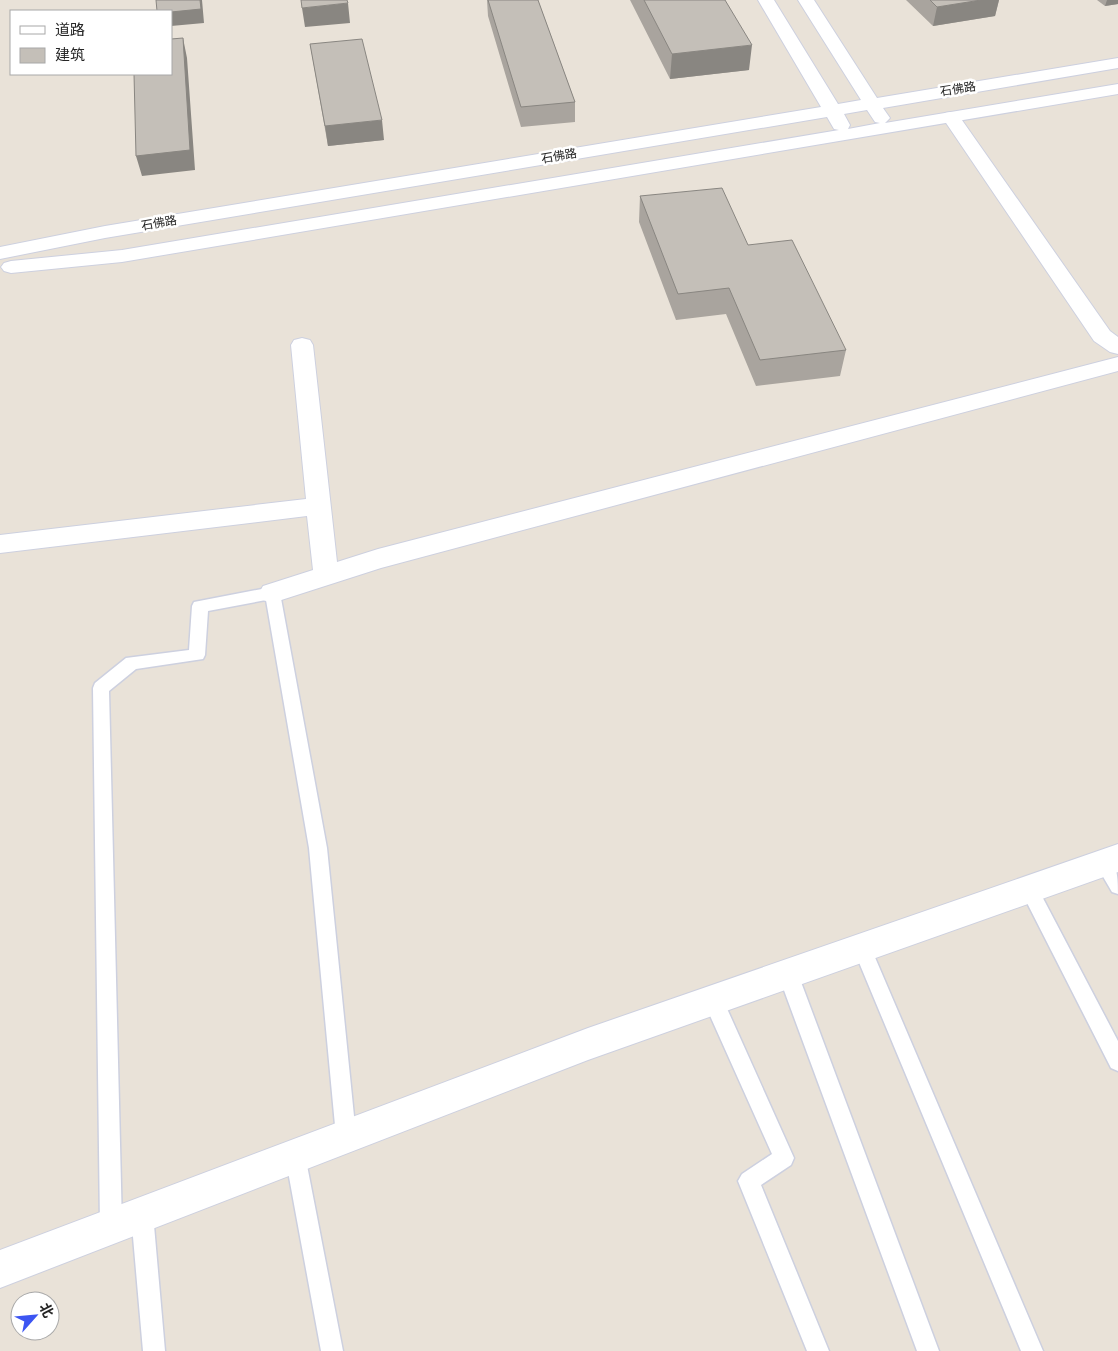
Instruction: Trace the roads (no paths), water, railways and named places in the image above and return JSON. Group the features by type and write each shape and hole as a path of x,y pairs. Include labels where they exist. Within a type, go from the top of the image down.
{"street":[{"path":"766,0 846,134"},
{"path":"806,0 888,128"},
{"name":"石佛路","path":"0,253 115,231 1118,63"},
{"name":"石佛路","path":"0,268 122,256 1118,89"},
{"path":"951,117 1102,336 1118,347"},
{"path":"302,345 326,575"},
{"path":"272,593 388,556 1118,364"},
{"path":"0,544 318,506"},
{"path":"0,1269 588,1044 1029,889 1113,869"}],"lane":[{"path":"111,1226 101,688 132,663 197,655 200,606 272,593 318,848 346,1136"},
{"path":"1029,889 1118,1061"},
{"path":"862,948 1032,1351"},
{"path":"788,974 928,1351"},
{"path":"713,1000 784,1158 749,1181 818,1351"},
{"path":"295,1155 332,1351"},
{"path":"142,1214 154,1351"}]}
